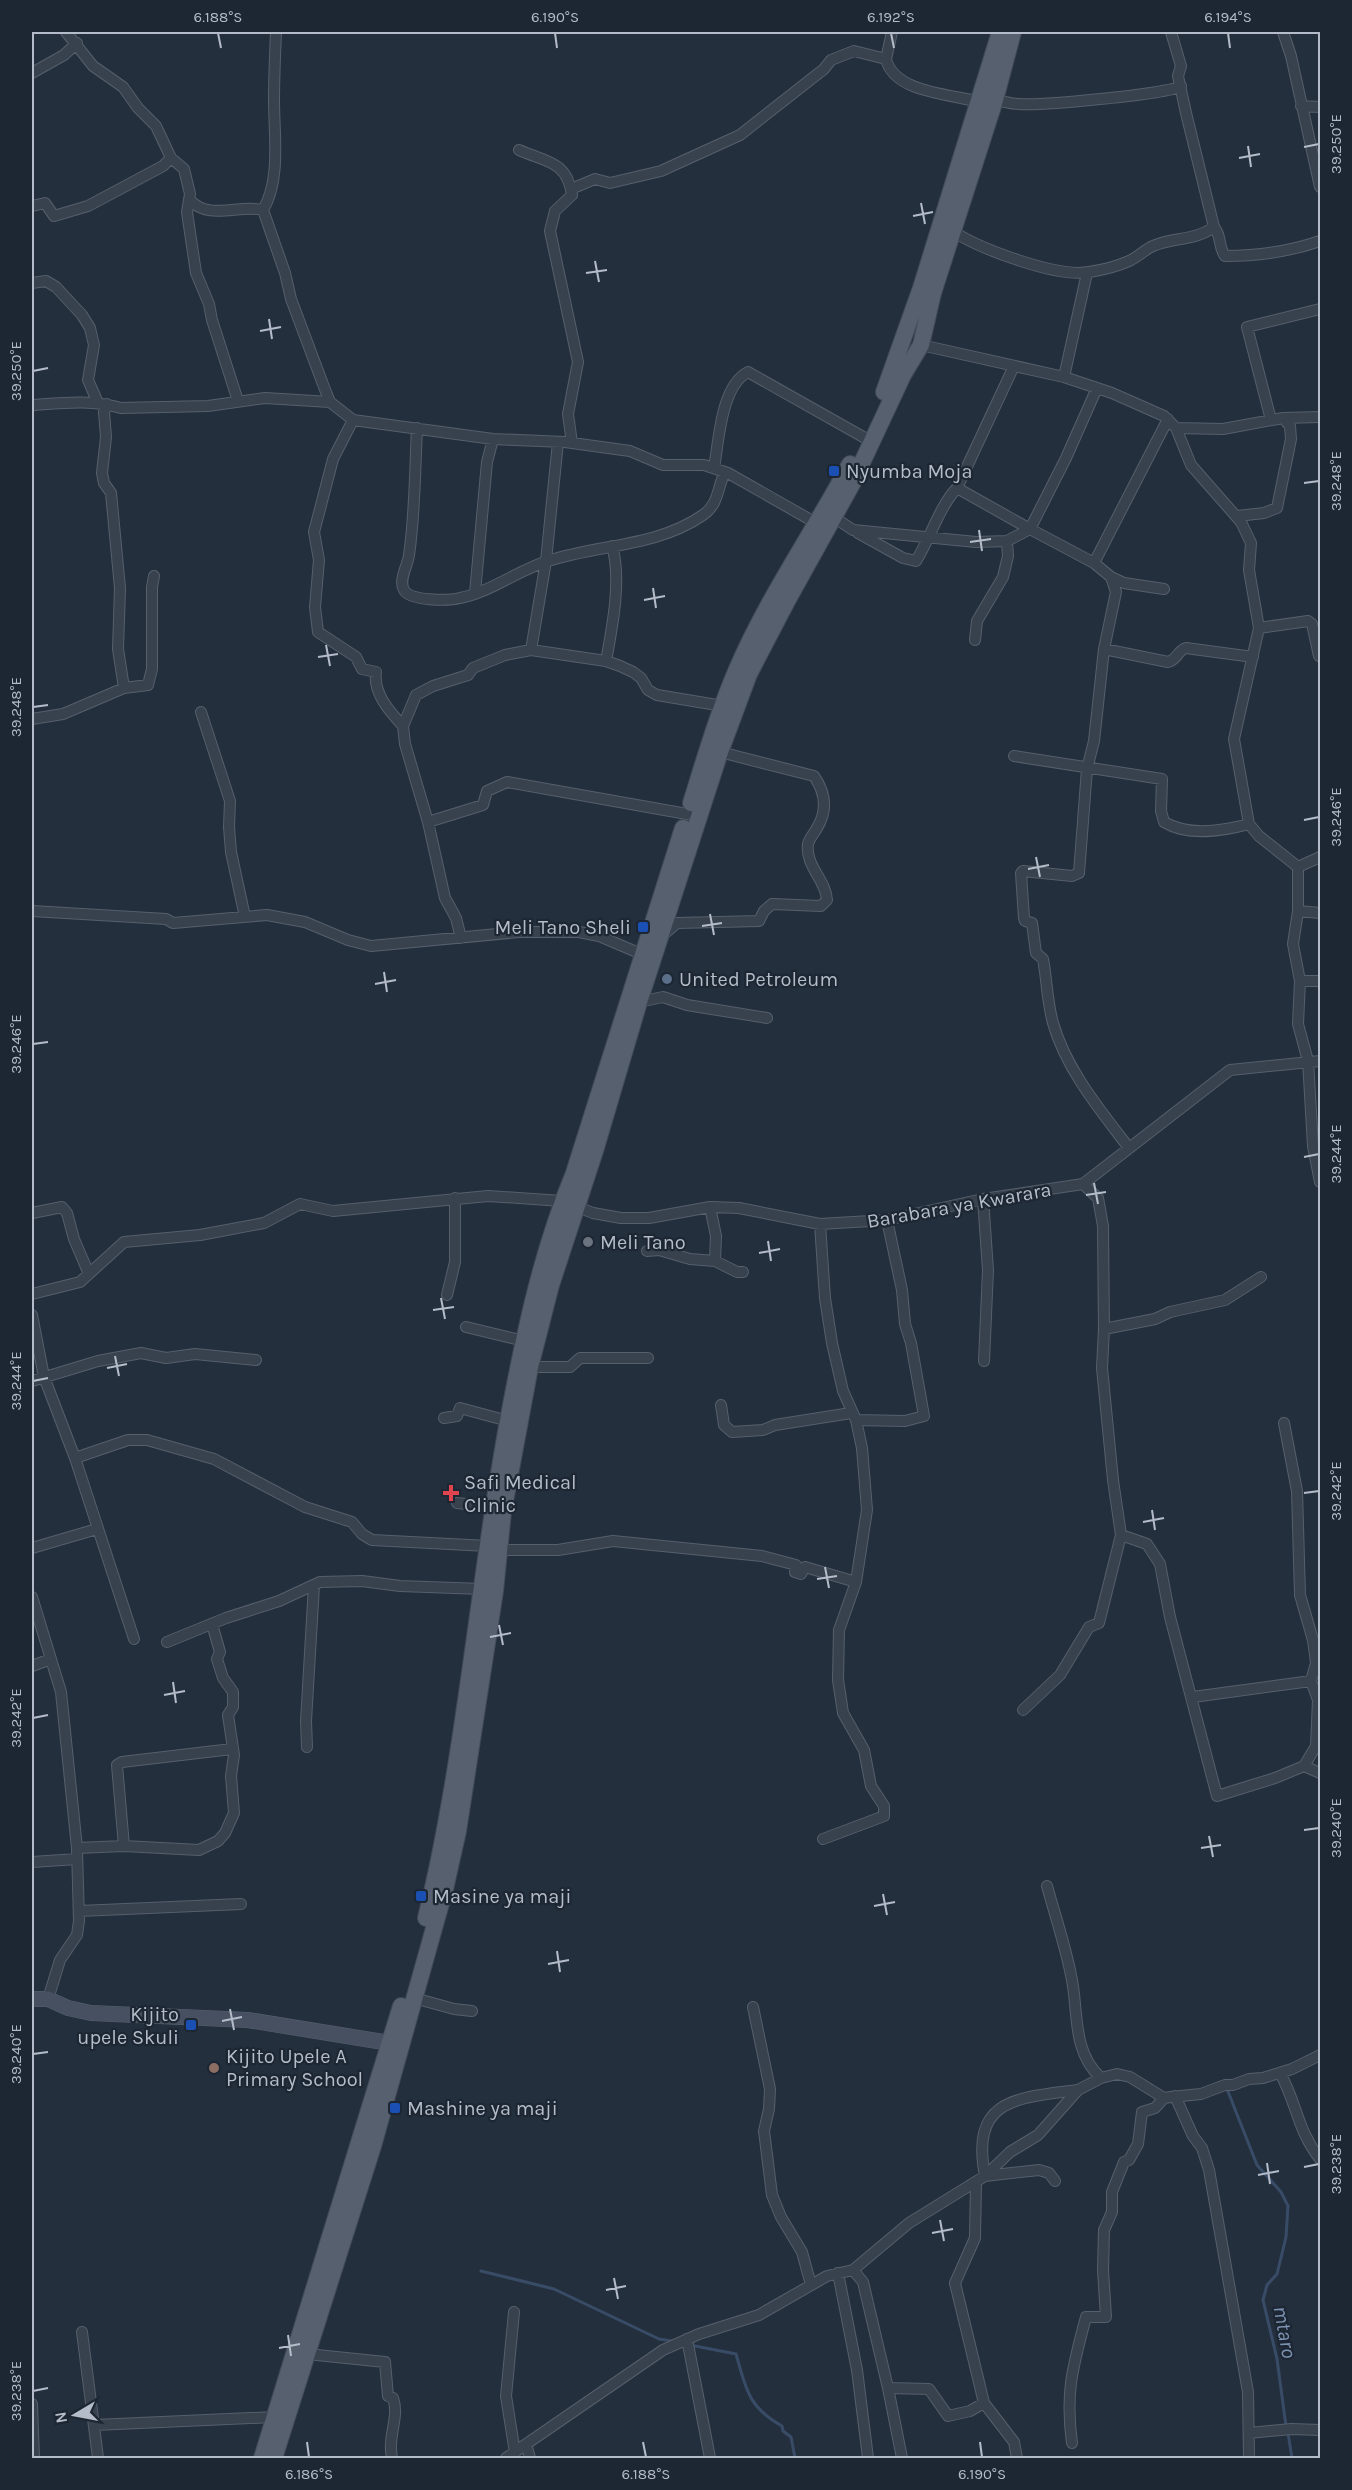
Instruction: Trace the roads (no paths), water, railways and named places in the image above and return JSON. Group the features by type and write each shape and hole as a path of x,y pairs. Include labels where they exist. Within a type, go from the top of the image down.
{"main road":[{"path":"570,1205 574,1173 648,957 706,749 737,668 769,605 825,517 852,484 903,375 921,345 933,294 954,232 988,101 1000,32"},
{"path":"262,2458 396,2045 414,1998 445,1889 458,1831 494,1548 494,1507 524,1341 550,1285 570,1205 639,1002 648,957 660,940 720,752 749,674 786,603 825,517 865,438 892,372 1013,32"},
{"path":"274,2458 373,2146 424,1927 443,1840 482,1589 503,1512 530,1367 537,1310"}],"street":[{"path":"66,32 93,66 123,87 138,108 156,126 171,158 184,169 190,200 187,212 196,273 209,304 212,321 238,401"},
{"path":"276,32 275,151 268,200 263,210 285,273 291,299 330,402 353,420 493,439 572,443 630,451 663,465 704,465 825,517 910,561 916,561 930,538 946,500 957,488 1014,366"},
{"path":"892,32 886,59 891,73 904,83 988,101 1018,104 1064,104 1159,93 1177,90 1181,86"},
{"path":"1172,32 1181,66 1178,76 1214,228 1220,234 1222,253 1225,256 1301,247 1320,241"},
{"path":"1283,32 1291,56 1320,187"},
{"path":"32,73 64,55 77,43"},
{"path":"571,189 595,179 610,183 661,171 740,135 803,86 831,60 854,51 886,59"},
{"path":"1301,106 1320,107"},
{"path":"519,150 558,164 570,183 572,195 555,211 550,231 578,362 568,414 572,443"},
{"path":"32,206 45,203 54,216 88,206 163,166 171,158"},
{"path":"190,200 196,207 206,209 232,212 254,208 263,210"},
{"path":"954,232 975,245 988,247 1036,266 1087,273 1128,262 1153,246 1206,233 1214,228"},
{"path":"1064,377 1087,273"},
{"path":"32,283 46,281 56,288 82,315 90,328 94,345 88,380 104,412 106,437 102,473 104,483 111,492 120,588 118,649 124,688"},
{"path":"1237,516 1264,513 1277,508 1291,439 1290,426 1277,419 1247,327 1320,309"},
{"path":"921,345 1064,377 1164,416 1176,428 1191,465 1237,516 1251,543 1249,570 1258,628 1234,739 1249,824 1259,836 1298,867"},
{"path":"417,428 409,555 403,577 404,591 410,596 446,600 476,593 514,578 546,561 649,539 678,530 712,509 716,502 725,404 738,377 748,372 865,438"},
{"path":"853,530 930,538 1007,542 1030,530 1066,458 1097,388"},
{"path":"32,405 102,404 121,408 208,406 265,398 330,402"},
{"path":"1176,428 1223,429 1277,419 1320,417"},
{"path":"1094,563 1168,419"},
{"path":"353,420 333,459 314,532 319,560 315,607 318,632 356,657 362,669 376,672 375,680 379,692 388,710 402,726 405,744 428,822 445,898 456,918 461,938"},
{"path":"476,593 487,462 493,439"},
{"path":"531,650 546,561 558,442"},
{"path":"957,488 1094,563 1111,577 1124,583 1164,589"},
{"path":"975,640 977,621 1003,577 1008,556 1007,542"},
{"path":"606,661 612,629 616,560 612,546"},
{"path":"32,719 63,714 124,688 148,685 152,669 154,576"},
{"path":"1111,577 1116,592 1104,649 1094,741 1087,769 1079,873 1072,876 1023,871 1021,873 1024,918 1025,921 1032,923 1036,953 1043,959 1053,1024 1069,1059 1093,1101 1129,1148"},
{"path":"1258,628 1308,621 1312,624 1319,656"},
{"path":"1104,649 1168,662 1173,661 1180,651 1186,648 1253,657"},
{"path":"402,726 416,695 433,686 468,675 472,668 505,655 531,650 606,661 633,672 641,678 648,690 657,695 723,706"},
{"path":"201,712 230,801 228,826 231,852 245,917"},
{"path":"660,940 677,923 759,921 764,911 772,904 820,906 827,900 827,889 811,864 808,843 823,818 823,789 814,776 720,752"},
{"path":"1014,756 1162,779 1161,811 1164,822 1172,827 1222,831 1249,824"},
{"path":"428,822 483,806 487,791 507,782 687,814"},
{"path":"1298,867 1320,857"},
{"path":"1298,867 1298,911 1293,944 1300,981 1298,1024 1308,1061 1313,1146 1320,1182"},
{"path":"32,911 166,919 173,923 267,915 305,922 348,940 371,946 519,932 579,932 599,936 648,957"},
{"path":"1298,911 1320,913"},
{"path":"1300,981 1320,981"},
{"path":"639,1002 663,997 687,1005 767,1017"},
{"name":"Barabara ya Kwarara","path":"32,1294 80,1282 124,1242 200,1235 264,1223 300,1204 333,1211 488,1196 570,1205 593,1213 621,1218 649,1218 710,1207 739,1208 820,1224 887,1220 983,1199 1083,1184 1230,1070 1320,1061"},
{"path":"1023,1710 1060,1675 1089,1627 1099,1623 1121,1535 1102,1368 1103,1226 1098,1198 1083,1184"},
{"path":"447,1295 455,1262 455,1198"},
{"path":"983,1199 988,1270 984,1361"},
{"path":"32,1214 62,1207 67,1213 74,1239 89,1274"},
{"path":"710,1207 716,1236 715,1261"},
{"path":"721,1405 724,1425 732,1432 854,1417 905,1421 924,1416 911,1343 904,1324 903,1290 887,1220"},
{"path":"820,1224 825,1298 832,1343 843,1391 854,1417 862,1448 867,1510 856,1582 839,1630 838,1680 843,1713 864,1750 871,1786 884,1806 884,1816 823,1839"},
{"path":"647,1251 715,1261 737,1272 743,1272"},
{"path":"1104,1329 1155,1319 1170,1312 1225,1300 1261,1277"},
{"path":"32,1315 44,1377 75,1458 134,1639"},
{"path":"466,1327 524,1341"},
{"path":"32,1381 98,1361 141,1353 166,1358 195,1354 256,1360"},
{"path":"530,1367 570,1366 580,1358 648,1358"},
{"path":"444,1418 457,1416 460,1407 508,1421"},
{"path":"1121,1535 1147,1544 1160,1564 1170,1617 1193,1697 1217,1796 1275,1778 1304,1766 1318,1740 1318,1700 1311,1681 1316,1663 1313,1640 1300,1596 1297,1491 1284,1424"},
{"path":"75,1458 128,1440 147,1440 214,1459 305,1507 352,1522 362,1534 372,1540 558,1550 613,1541 762,1556 796,1564 795,1572 801,1574 805,1567 856,1582"},
{"path":"457,1503 494,1507"},
{"path":"32,1548 97,1529"},
{"path":"167,1642 279,1601 320,1582 362,1581 400,1586 482,1589"},
{"path":"307,1747 306,1721 314,1585"},
{"path":"32,1597 62,1702 77,1854 79,1911 77,1935 60,1960 48,1999"},
{"path":"32,1862 124,1846 199,1850 218,1841 230,1826 234,1813 231,1776 232,1749 228,1716 233,1707 233,1692 223,1678 217,1659 220,1652 212,1624"},
{"path":"32,1666 51,1659"},
{"path":"1193,1697 1311,1681"},
{"path":"124,1846 117,1765 122,1762 232,1749"},
{"path":"1304,1766 1320,1773"},
{"path":"1047,1886 1076,1994 1078,2039 1092,2069 1101,2078"},
{"path":"79,1911 241,1904"},
{"path":"414,1998 454,2009 472,2011"},
{"path":"32,1999 48,1999 68,2008 91,2013 248,2020 396,2045"},
{"path":"753,2007 770,2089 770,2104 764,2131 772,2195 781,2217 802,2252 811,2285"},
{"path":"1072,2442 1068,2413 1070,2377 1086,2317 1106,2317 1104,2230 1112,2212 1112,2192 1124,2162 1129,2160 1137,2144 1142,2112 1155,2108 1170,2097 1201,2094 1225,2085 1263,2078 1320,2055"},
{"path":"1280,2073 1286,2083 1299,2124 1320,2159"},
{"path":"1017,2458 1014,2442 984,2403 955,2283 975,2238 982,2135 993,2114 1007,2103 1028,2097 1078,2090 1101,2078 1117,2074 1130,2077 1170,2097 1202,2148 1209,2170 1218,2234 1248,2392 1249,2458"},
{"path":"510,2456 663,2350 687,2339 759,2314 811,2285 838,2273 853,2270 909,2223 980,2180 1010,2152 1038,2135 1078,2090"},
{"path":"980,2180 1039,2170 1049,2173 1055,2181"},
{"path":"853,2270 863,2282 902,2458"},
{"path":"838,2273 857,2370 868,2458"},
{"path":"510,2456 506,2396 514,2312"},
{"path":"82,2332 98,2458"},
{"path":"687,2339 710,2458"},
{"path":"308,2354 385,2362 388,2396 393,2398 395,2403 394,2429 390,2437 392,2458"},
{"path":"888,2388 928,2389 948,2416 969,2411 984,2403"},
{"path":"32,2404 34,2458"},
{"path":"95,2425 275,2417"},
{"path":"1249,2433 1292,2429 1320,2430"},
{"path":"526,2444 530,2458"}],"waterway":[{"name":"mtaro","path":"1227,2089 1257,2165 1281,2192 1288,2206 1286,2237 1277,2274 1267,2285 1263,2300 1277,2359 1286,2426"},
{"path":"481,2271 554,2289 659,2339 672,2341"},
{"path":"690,2345 736,2354 750,2396 762,2412 782,2426 783,2431 791,2437 795,2458"},
{"name":"mtaro","path":"1288,2433 1292,2458"}],"place":[{"name":"Nyumba Moja","path":"834,471"},
{"name":"Meli Tano Sheli","path":"643,927"},
{"name":"United Petroleum","path":"667,979"},
{"name":"Meli Tano","path":"588,1242"},
{"name":"Safi Medical Clinic","path":"451,1493"},
{"name":"Masine ya maji","path":"421,1896"},
{"name":"Kijito upele Skuli","path":"191,2025"},
{"name":"Kijito Upele A Primary School","path":"214,2068"},
{"name":"Mashine ya maji","path":"395,2108"}]}
